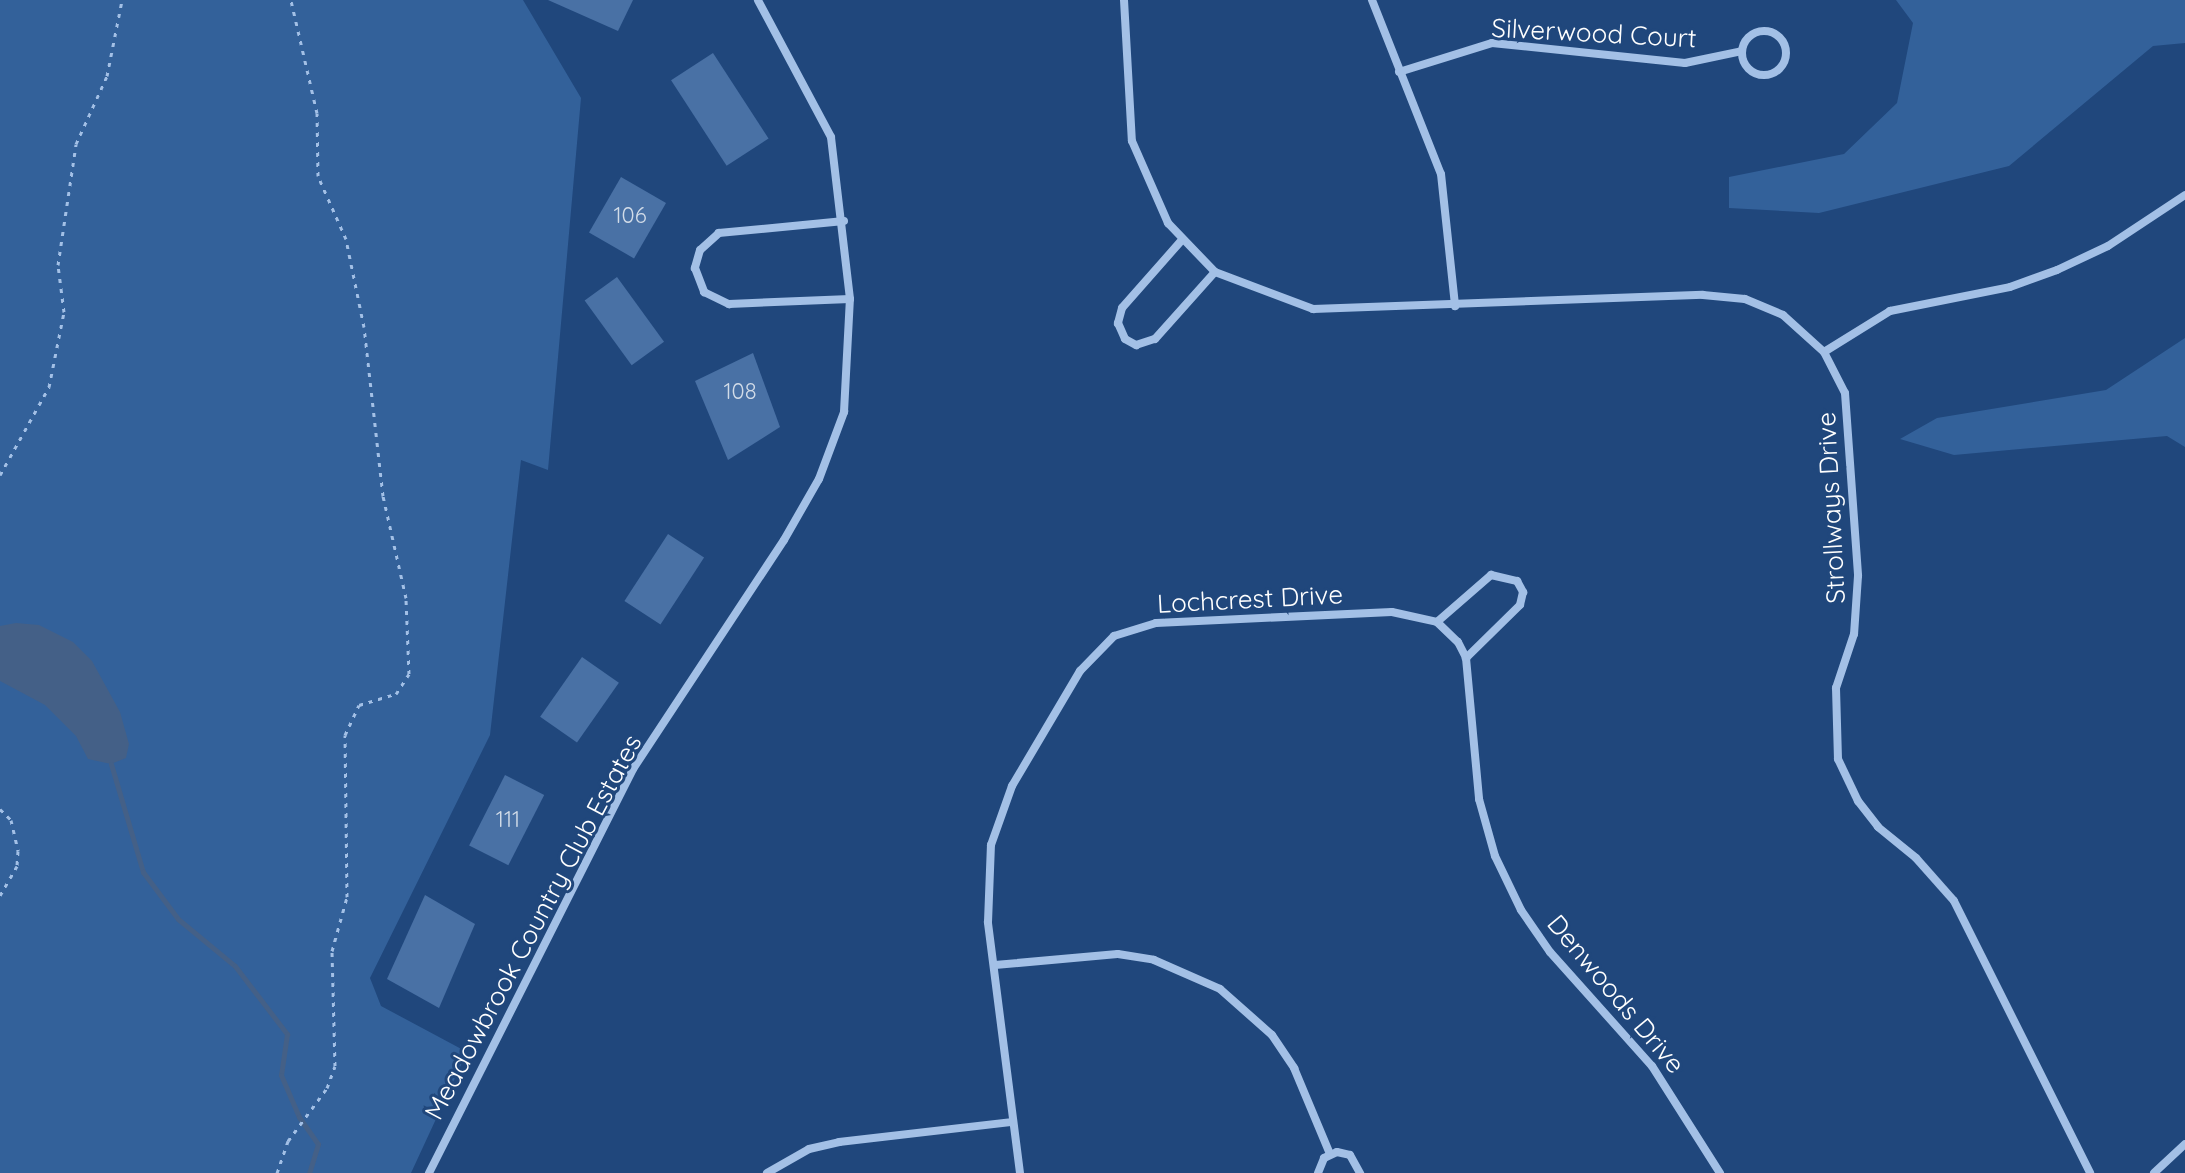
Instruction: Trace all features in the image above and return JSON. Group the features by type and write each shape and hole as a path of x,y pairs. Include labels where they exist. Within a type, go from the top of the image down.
{"street":[{"name":"Meadowbrook Country Club Estates","path":"429,1173 633,769 819,479 844,412 850,299 844,221 831,137 812,93 758,0"},
{"path":"1124,0 1132,141 1155,201 1181,241 1215,272 1155,339 1136,345 1125,339 1118,323 1122,308 1181,241"},
{"path":"1372,0 1441,174 1455,306"},
{"name":"Silverwood Court","path":"1769,31 1782,39 1787,53 1782,67 1764,76 1745,65 1742,51 1748,38 1769,31"},
{"name":"Silverwood Court","path":"1399,72 1492,43 1685,63 1742,51"},
{"path":"1824,352 1890,311 2010,287 2057,270 2108,246 2185,195"},
{"path":"844,221 719,233 700,250 695,268 704,292 729,304 850,299"},
{"name":"Strollways Drive","path":"1215,272 1313,309 1703,295 1745,299 1783,315 1824,352 1845,393 1858,576 1854,634 1836,688 1838,759 1878,827 1924,866 1954,901 2090,1173"},
{"path":"1491,575 1517,581 1523,592 1520,605 1466,658 1437,622 1491,575"},
{"name":"Lochcrest Drive","path":"1020,1173 987,879 999,815 1080,671 1114,636 1156,623 1377,613 1437,622"},
{"name":"Denwoods Drive","path":"1466,658 1479,799 1495,856 1521,910 1550,952 1652,1066 1720,1173"},
{"path":"995,965 1118,954 1154,960 1220,989 1272,1035 1294,1068 1330,1154"},
{"path":"767,1173 809,1149 839,1142 1013,1122"},
{"path":"2154,1173 2185,1144"},
{"path":"1318,1173 1330,1154"},
{"path":"1330,1154 1350,1155 1360,1173"}],"path":[{"path":"0,475 49,387 64,312 58,265 76,144 107,76 122,0"},
{"path":"277,1173 298,1128 327,1088 337,1048 332,951 347,897 345,735 359,705 396,694 409,674 406,598 383,496 379,429 356,283 346,239 318,176 317,113 291,0"},
{"path":"0,809 11,820 18,851 17,866 0,895"}],"shaded area":[{"path":"0,0 523,0 581,98 548,470 521,460 490,735 370,978 381,1006 467,1052 411,1173 0,1173"},
{"path":"1896,0 2185,0 2185,43 2153,46 2009,166 1819,213 1729,208 1729,177 1844,154 1897,103 1913,23"},
{"path":"2185,338 2185,447 2167,436 1954,455 1900,439 1937,418 2106,390"},
{"path":"16,623 39,625 73,642 92,661 120,712 129,744 126,758 111,764 88,759 76,736 45,705 0,681 0,626"}],"building":[{"path":"548,0 633,0 618,31"},
{"path":"713,53 769,139 727,166 671,80"},
{"path":"621,177 666,203 634,258 589,232"},
{"path":"617,277 664,342 632,365 585,301"},
{"path":"753,353 780,427 728,460 695,381"},
{"path":"668,534 704,557 660,625 624,601"},
{"path":"582,657 619,683 577,743 540,717"},
{"path":"505,775 544,795 508,865 469,845"},
{"path":"425,895 475,924 439,1008 387,979"}],"waterway":[{"path":"111,764 143,872 178,919 235,966 287,1034 281,1075 299,1117 318,1144 309,1173"}]}
